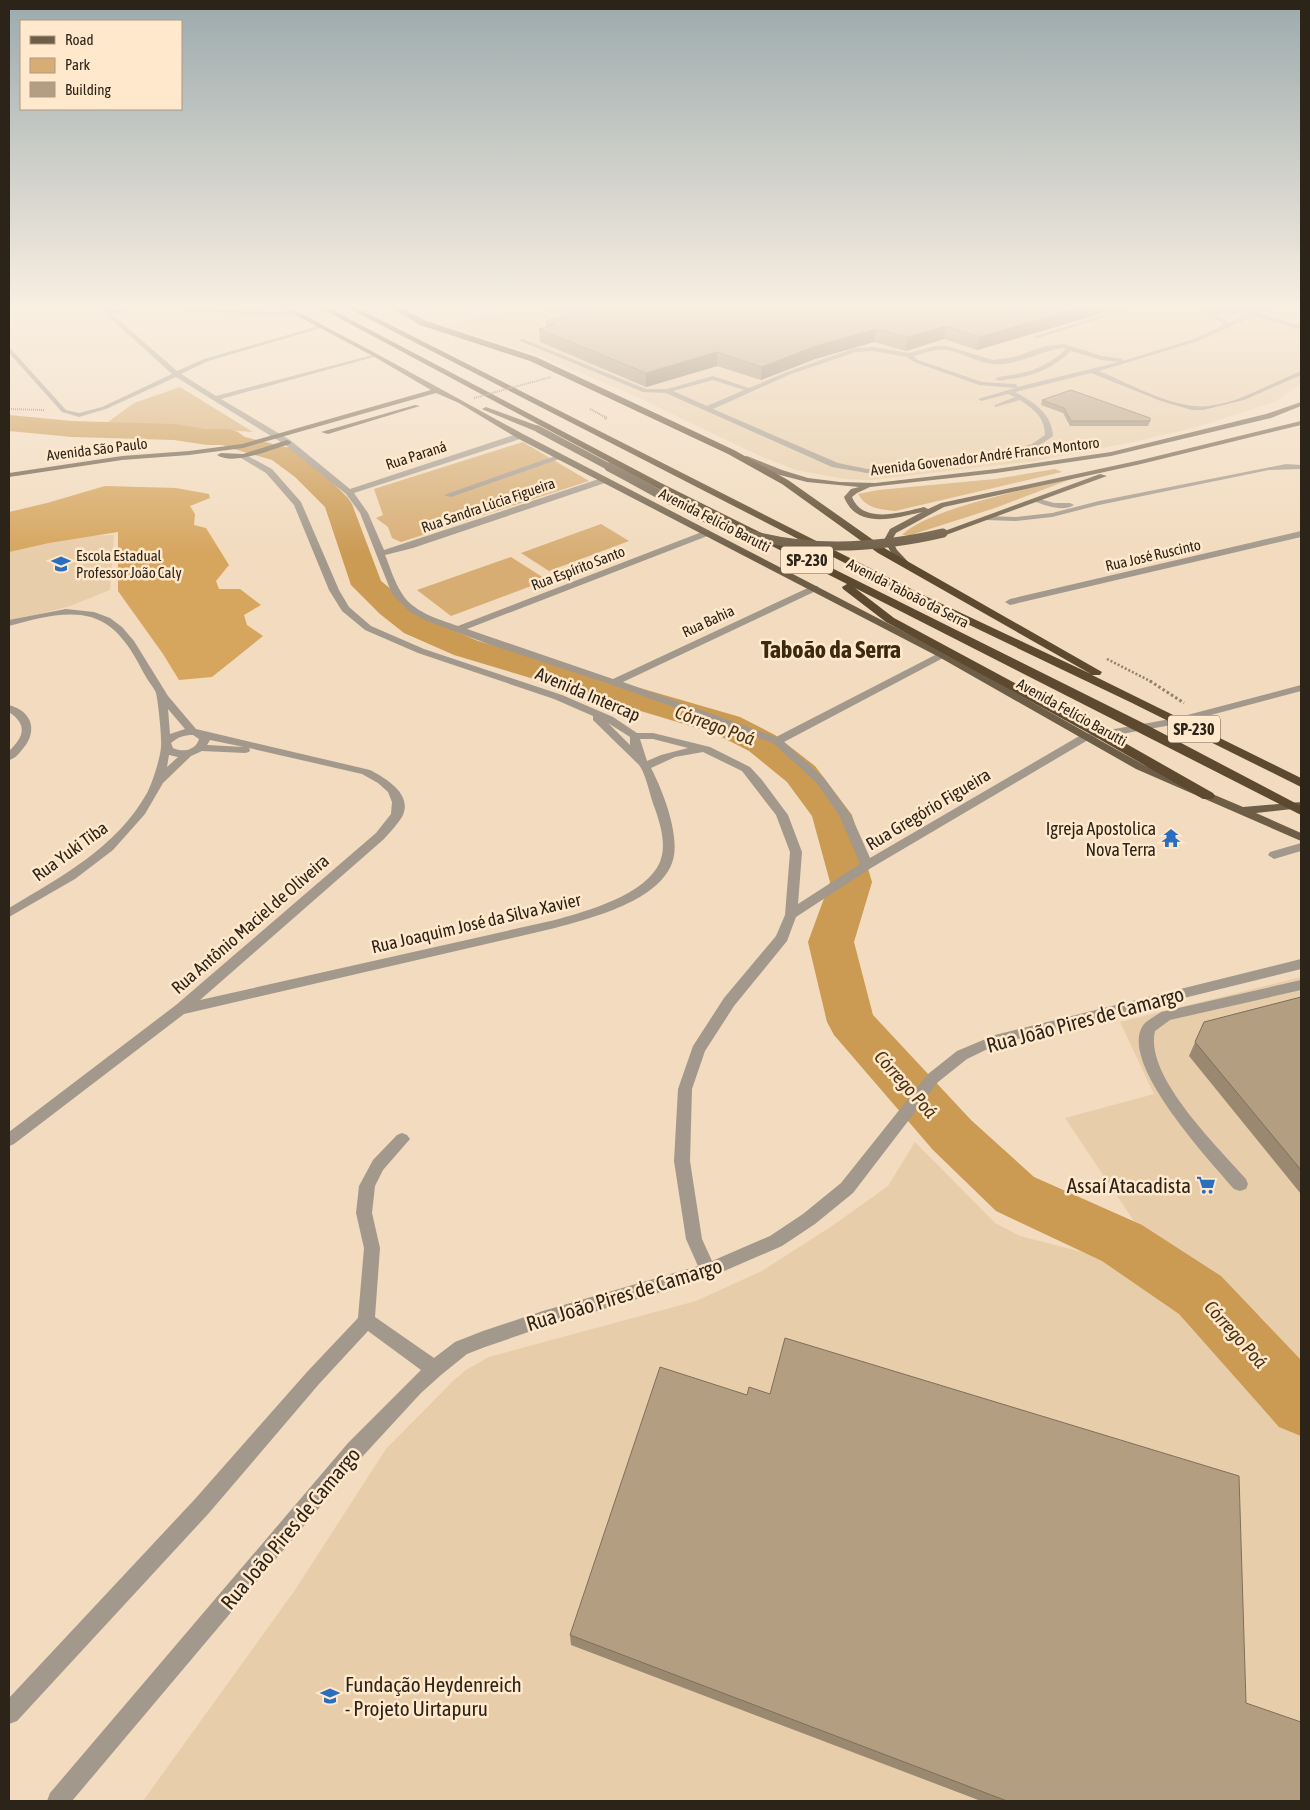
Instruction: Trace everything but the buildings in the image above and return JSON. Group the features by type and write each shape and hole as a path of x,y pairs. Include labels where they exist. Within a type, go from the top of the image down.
{"highway":[{"name":"Avenida Taboão da Serra","path":"476,388 658,485 1298,807"},
{"name":"Avenida Taboão da Serra","path":"507,388 910,593 1134,699 1301,783"},
{"path":"596,388 731,452 784,482 882,552 1103,676 1134,699"},
{"path":"822,568 890,620 1098,733 1208,796"}],"main road":[{"name":"Avenida Felício Barutti","path":"430,388 442,396 461,402 520,436 942,655 1140,767 1301,837"},
{"name":"Avenida São Paulo","path":"9,475 122,458 240,449 282,440 394,404 442,396"},
{"path":"461,402 486,408 538,429 728,528 754,536 791,542 843,546 908,541 943,533 1141,462"},
{"path":"394,404 394,408 404,410"},
{"path":"314,435 422,404"},
{"name":"Avenida Govenador André Franco Montoro","path":"731,452 779,472 808,480 840,484 874,485 996,471 1111,454 1268,416 1301,404"},
{"path":"375,409 387,410 386,415"},
{"name":"Avenida Govenador André Franco Montoro","path":"909,566 899,558 889,545 888,540 893,531 941,505 1141,462 1301,423"},
{"name":"Avenida São Paulo","path":"189,453 240,449 254,453 282,440"},
{"path":"874,485 854,491 848,497 849,504 856,510 882,517 892,517 941,505"},
{"path":"1241,811 1298,807"}],"street":[{"path":"44,388 64,411 74,415 94,412 147,388"},
{"name":"Avenida Intercap","path":"200,388 282,440 349,492 364,514 397,594 412,610 491,642 614,682 777,741 820,780 845,815 867,865"},
{"path":"216,398 251,388"},
{"path":"641,388 666,391 675,388"},
{"path":"745,388 750,390"},
{"path":"708,408 754,388"},
{"path":"985,388 987,391 984,399 1024,388"},
{"path":"1138,388 1183,406 1203,409 1225,404 1268,388"},
{"path":"666,391 836,465 851,469 867,470 999,456 1037,445 1049,436 1050,427 1046,418 1010,392"},
{"path":"997,406 1020,398"},
{"name":"Rua Paraná","path":"349,492 520,436"},
{"name":"Avenida Intercap","path":"240,449 269,471 298,504 334,590 345,609 368,628 421,651 558,698 609,719 635,736 653,736 706,748 746,770 758,782 782,815 796,852 791,916 782,938 729,1002 698,1050 685,1089 682,1161 694,1239 708,1271"},
{"path":"448,495 561,457"},
{"path":"1039,500 1053,505 1070,505 1245,469 1286,466 1301,467"},
{"path":"986,518 1015,519 1052,515 1099,503 1269,468"},
{"name":"Rua Sandra Lúcia Figueira","path":"380,554 410,546 605,480"},
{"name":"Rua Espírito Santo","path":"459,629 707,533"},
{"name":"Rua José Ruscinto","path":"1010,602 1301,534"},
{"name":"Rua Bahia","path":"614,682 815,588"},
{"path":"9,623 53,613 72,611 88,613 105,619 120,630 150,673 161,694 205,742 199,748"},
{"path":"777,741 942,655"},
{"name":"Rua Gregório Figueira","path":"791,916 867,865 1085,737 1098,733 1177,721 1301,688"},
{"path":"161,694 166,745 171,752 188,753"},
{"path":"9,708 25,720 28,727 27,735 20,747 9,757"},
{"path":"591,712 646,768 656,759 677,752 706,748"},
{"path":"166,745 174,736 198,734"},
{"name":"Rua Antônio Maciel de Oliveira","path":"9,1140 182,1009 380,836 396,815 398,802 393,790 366,772 285,752 198,734"},
{"name":"Rua Joaquim José da Silva Xavier","path":"182,1009 593,914 622,901 647,886 664,867 669,846 666,821 646,768 635,746 635,736"},
{"name":"Rua Yuki Tiba","path":"9,913 66,879 111,846 135,822 154,790 166,745"},
{"name":"Rua Antônio Maciel de Oliveira","path":"199,748 285,752"},
{"name":"Rua Yuki Tiba","path":"157,782 188,753 199,748"},
{"path":"1274,855 1301,847"},
{"name":"Rua João Pires de Camargo","path":"58,1801 355,1450 415,1387 461,1348 552,1316 708,1271 776,1241 809,1219 847,1188 933,1078 962,1055 995,1040 1301,964"},
{"path":"1240,1184 1170,1099 1152,1065 1146,1044 1150,1027 1166,1016 1301,985"},
{"path":"9,1713 202,1506 313,1378 366,1321 372,1248 364,1213 367,1186 378,1166 402,1140"},
{"path":"366,1321 386,1332 406,1350 434,1369"}],"path":[{"path":"474,398 509,388"},
{"path":"9,408 64,411"},
{"path":"1161,687 1191,708"}],"shaded area":[{"path":"618,388 1294,388 1277,401 1197,427 1138,441 1035,461 870,480 844,479 796,470 760,456"},
{"path":"105,486 176,488 209,494 210,498 190,506 195,514 194,525 206,528 229,565 216,581 219,589 240,589 261,605 244,615 247,625 263,636 212,677 179,680 163,654 118,591 118,532 49,543 9,552 9,512"},
{"name":"Escola Estadual Professor João Caly","path":"114,535 110,590 70,606 9,622 9,538"},
{"name":"Assaí Atacadista","path":"1301,977 1301,1363 1262,1318 1205,1269 1176,1253 1156,1254 1065,1118 1154,1094 1120,1022"},
{"path":"915,1142 995,1223 1020,1236 1129,1264 1174,1290 1214,1333 1301,1436 1301,1801 143,1801 295,1590 386,1449 453,1381 466,1370 489,1357 696,1301 762,1271 832,1226 888,1186"}],"green space":[{"path":"176,388 182,388 253,432 108,422 134,403"},
{"path":"523,442 589,481 401,542 392,538 388,527 376,518 383,515 374,489"},
{"path":"1055,469 1062,472 895,511 879,509 869,505 858,494 878,490 995,479"},
{"path":"1074,478 995,508 911,535 902,535 915,525 957,508 1009,493"},
{"path":"601,524 629,541 549,571 521,553"},
{"path":"511,557 547,580 451,616 417,590"}],"waterway":[{"name":"Córrego Poá","path":"9,423 72,429 174,432 207,437 229,437 236,442 281,454 305,471 338,504 350,542 367,585 416,626 466,648 727,725 762,743 801,774 832,815 851,882 831,942 851,1022 952,1135 1015,1194 1122,1243 1200,1295 1301,1405"}],"place":[{"name":"Escola Estadual Professor João Caly","path":"61,564"},
{"name":"Igreja Apostolica Nova Terra","path":"1171,838"},
{"name":"Assaí Atacadista","path":"1206,1185"},
{"name":"Fundação Heydenreich - Projeto Uirtapuru","path":"330,1696"}],"district":[{"name":"Taboão da Serra","path":"831,649"}]}
